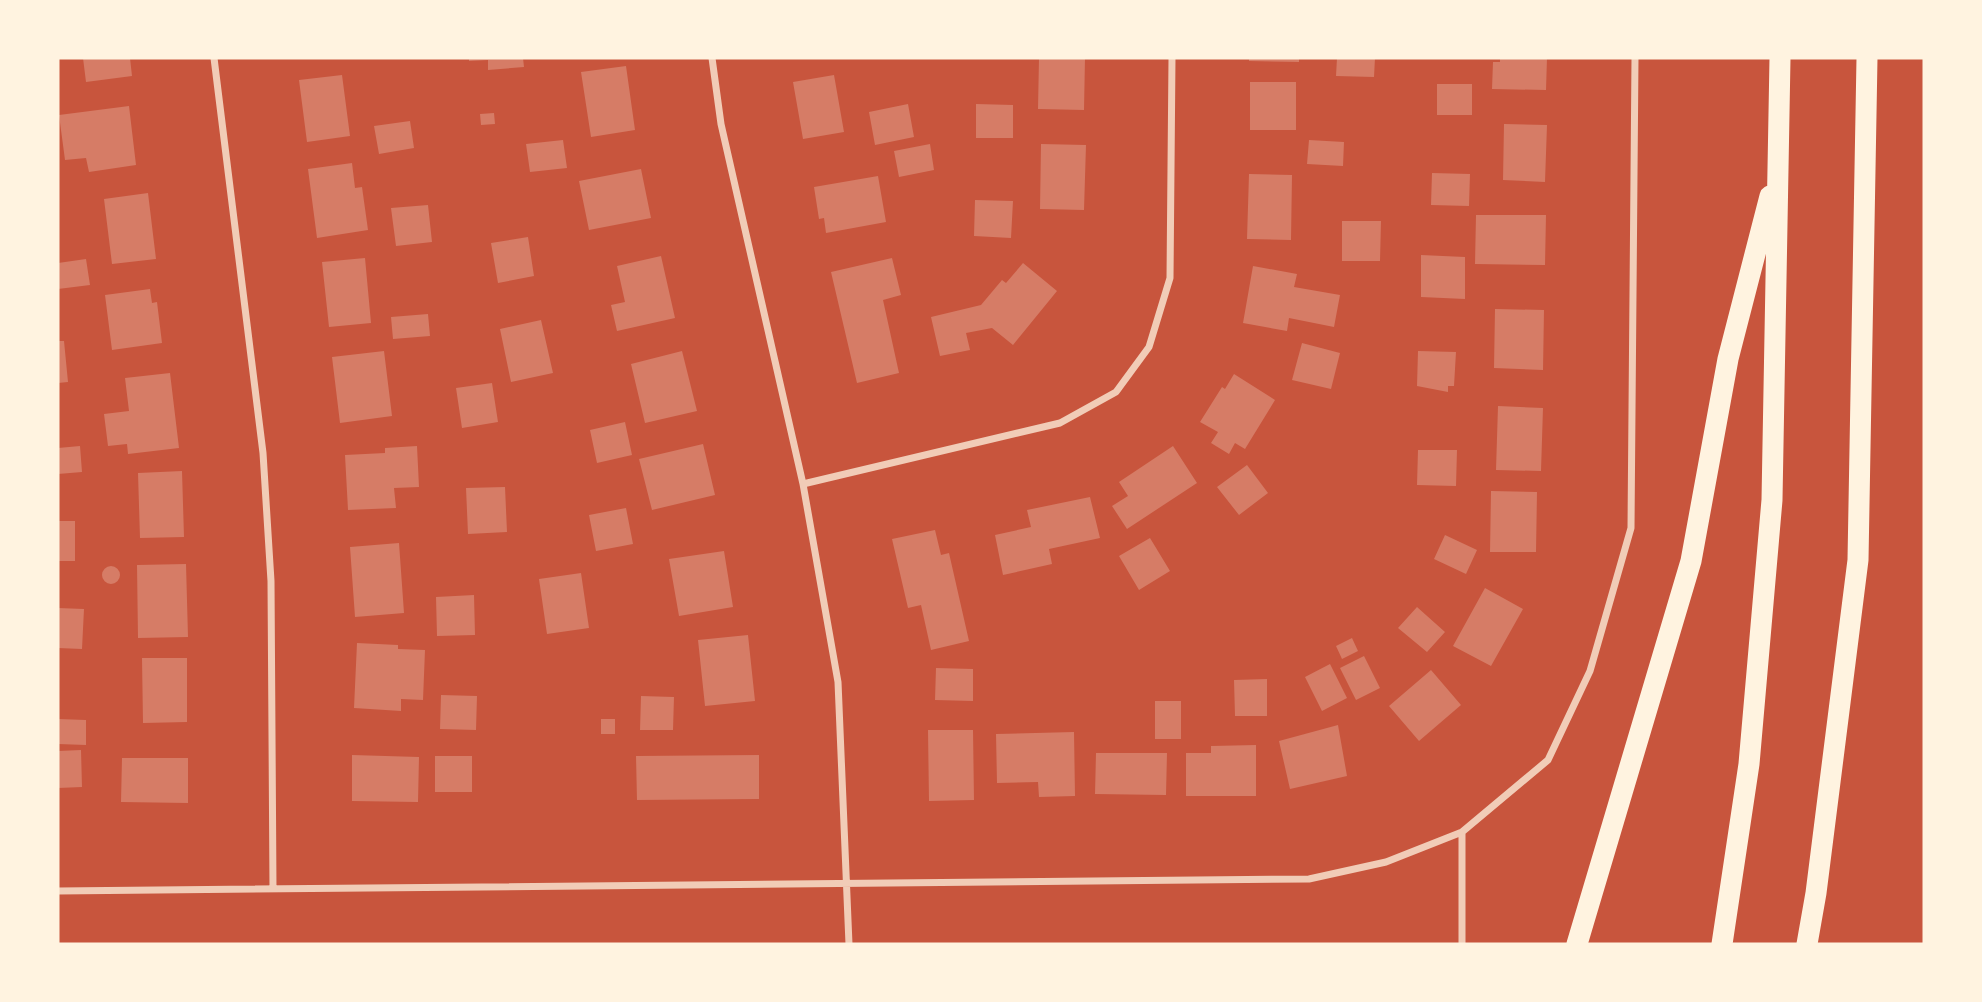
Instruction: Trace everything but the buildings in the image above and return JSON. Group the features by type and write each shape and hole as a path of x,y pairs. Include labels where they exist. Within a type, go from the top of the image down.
{"highway":[{"path":"1722,944 1749,764 1772,500 1780,58"},
{"path":"1807,944 1858,560 1867,58"},
{"path":"1577,944 1692,561 1728,359 1779,160"}],"street":[{"path":"214,58 263,453 271,581 273,888"},
{"path":"712,58 721,124 803,484 838,682 849,882 849,944"},
{"path":"803,484 1060,423 1116,391 1149,347 1170,278 1172,58"},
{"path":"58,891 1309,879 1386,862 1462,832 1548,761 1590,671 1632,528 1635,58"},
{"path":"1461,944 1462,832"}]}
